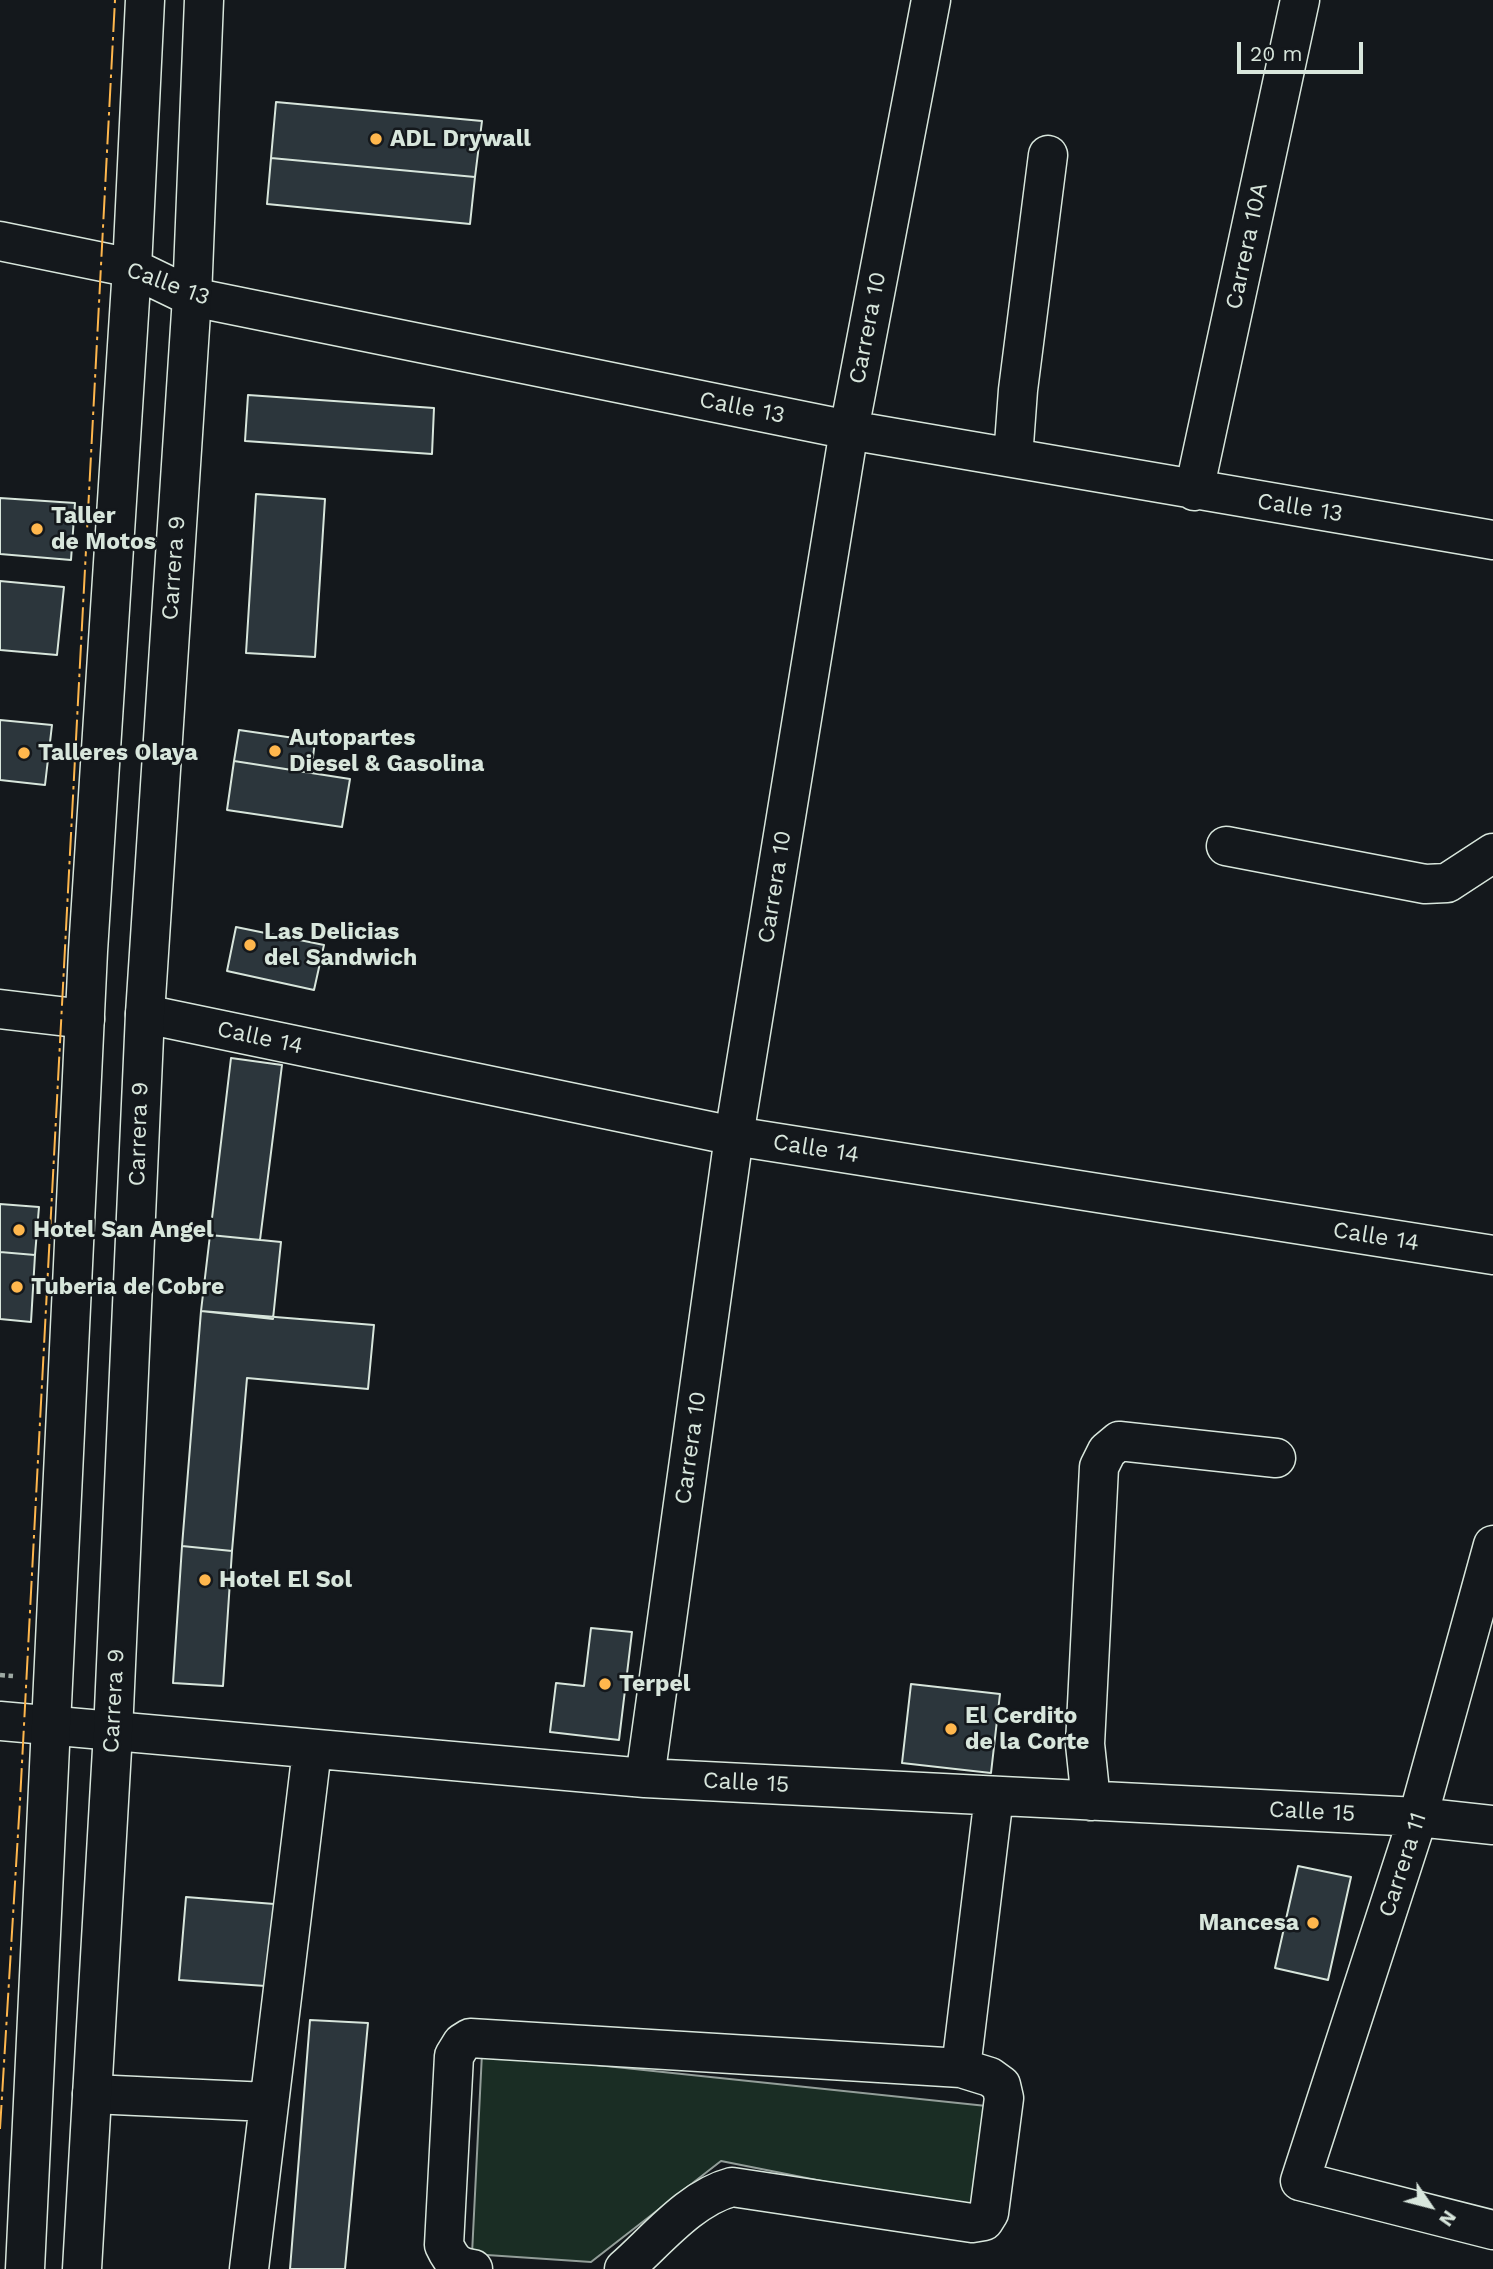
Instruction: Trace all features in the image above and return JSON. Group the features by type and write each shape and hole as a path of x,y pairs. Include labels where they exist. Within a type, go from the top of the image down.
{"street":[{"path":"25,2269 85,1019 132,268 145,0"},
{"name":"Carrera 9","path":"82,2269 113,1732 145,1014 192,297 204,0"},
{"name":"Carrera 10","path":"645,1778 734,1136 849,430 931,0"},
{"name":"Carrera 10A","path":"1194,491 1300,0"},
{"path":"1013,458 1018,390 1048,155"},
{"name":"Calle 13","path":"0,241 132,268 192,297 849,430 1493,540"},
{"path":"1226,846 1425,884 1447,883 1493,852"},
{"path":"0,1009 85,1019"},
{"name":"Calle 14","path":"145,1014 734,1136 1493,1255"},
{"path":"1091,1801 1085,1744 1099,1468 1107,1451 1119,1441 1276,1458"},
{"name":"Carrera 11","path":"1493,1545 1418,1818 1300,2181 1493,2230"},
{"name":"Calle 15","path":"0,1721 645,1778 1418,1818 1493,1825"},
{"path":"248,2269 312,1750"},
{"path":"961,2068 994,1796"},
{"path":"473,2269 463,2268 451,2261 444,2245 454,2056 462,2043 470,2038 961,2068 990,2077 1001,2085 1004,2098 989,2214 984,2221 972,2223 732,2187 716,2191 696,2205 624,2269"},
{"path":"92,2094 268,2102"}],"green space":[{"path":"482,2053 996,2107 978,2212 721,2161 591,2262 472,2254"}],"building":[{"name":"ADL Drywall","path":"276,102 482,121 475,177 271,158"},
{"path":"271,158 475,177 470,224 267,204"},
{"path":"248,395 434,408 432,454 245,441"},
{"path":"256,494 325,499 315,657 246,653"},
{"name":"Taller de Motos","path":"0,498 75,503 71,560 0,554"},
{"path":"0,581 64,587 57,655 0,650"},
{"name":"Talleres Olaya","path":"0,720 52,725 45,785 0,780"},
{"name":"Autopartes Diesel & Gasolina","path":"239,730 315,741 311,773 234,761"},
{"path":"234,761 350,779 342,827 227,810"},
{"path":"236,927 324,945 314,990 227,971"},
{"path":"231,1058 282,1065 260,1240 210,1235"},
{"name":"Hotel San Angel","path":"0,1204 39,1207 35,1255 0,1252"},
{"path":"210,1235 281,1242 273,1319 201,1311"},
{"name":"Tuberia de Cobre","path":"0,1252 35,1255 31,1322 0,1319"},
{"path":"201,1311 374,1325 368,1389 247,1378 232,1551 182,1546"},
{"path":"182,1546 232,1551 223,1686 173,1683"},
{"name":"Terpel","path":"591,1628 632,1632 619,1740 550,1732 556,1683 584,1686"},
{"name":"El Cerdito de la Corte","path":"911,1684 1000,1694 991,1773 902,1763"},
{"name":"Mancesa","path":"1298,1866 1351,1877 1328,1980 1275,1968"},
{"path":"186,1897 287,1905 280,1987 179,1980"},
{"path":"310,2020 368,2023 345,2269 290,2269"}],"power":[{"path":"0,2129 20,1801 115,0"}],"place":[{"name":"ADL Drywall","path":"376,139"},
{"name":"Taller de Motos","path":"37,529"},
{"name":"Autopartes Diesel & Gasolina","path":"275,751"},
{"name":"Talleres Olaya","path":"24,753"},
{"name":"Las Delicias del Sandwich","path":"250,945"},
{"name":"Hotel San Angel","path":"19,1230"},
{"name":"Tuberia de Cobre","path":"17,1287"},
{"name":"Hotel El Sol","path":"205,1580"},
{"name":"Terpel","path":"605,1684"},
{"name":"El Cerdito de la Corte","path":"951,1729"},
{"name":"Mancesa","path":"1313,1923"}]}
